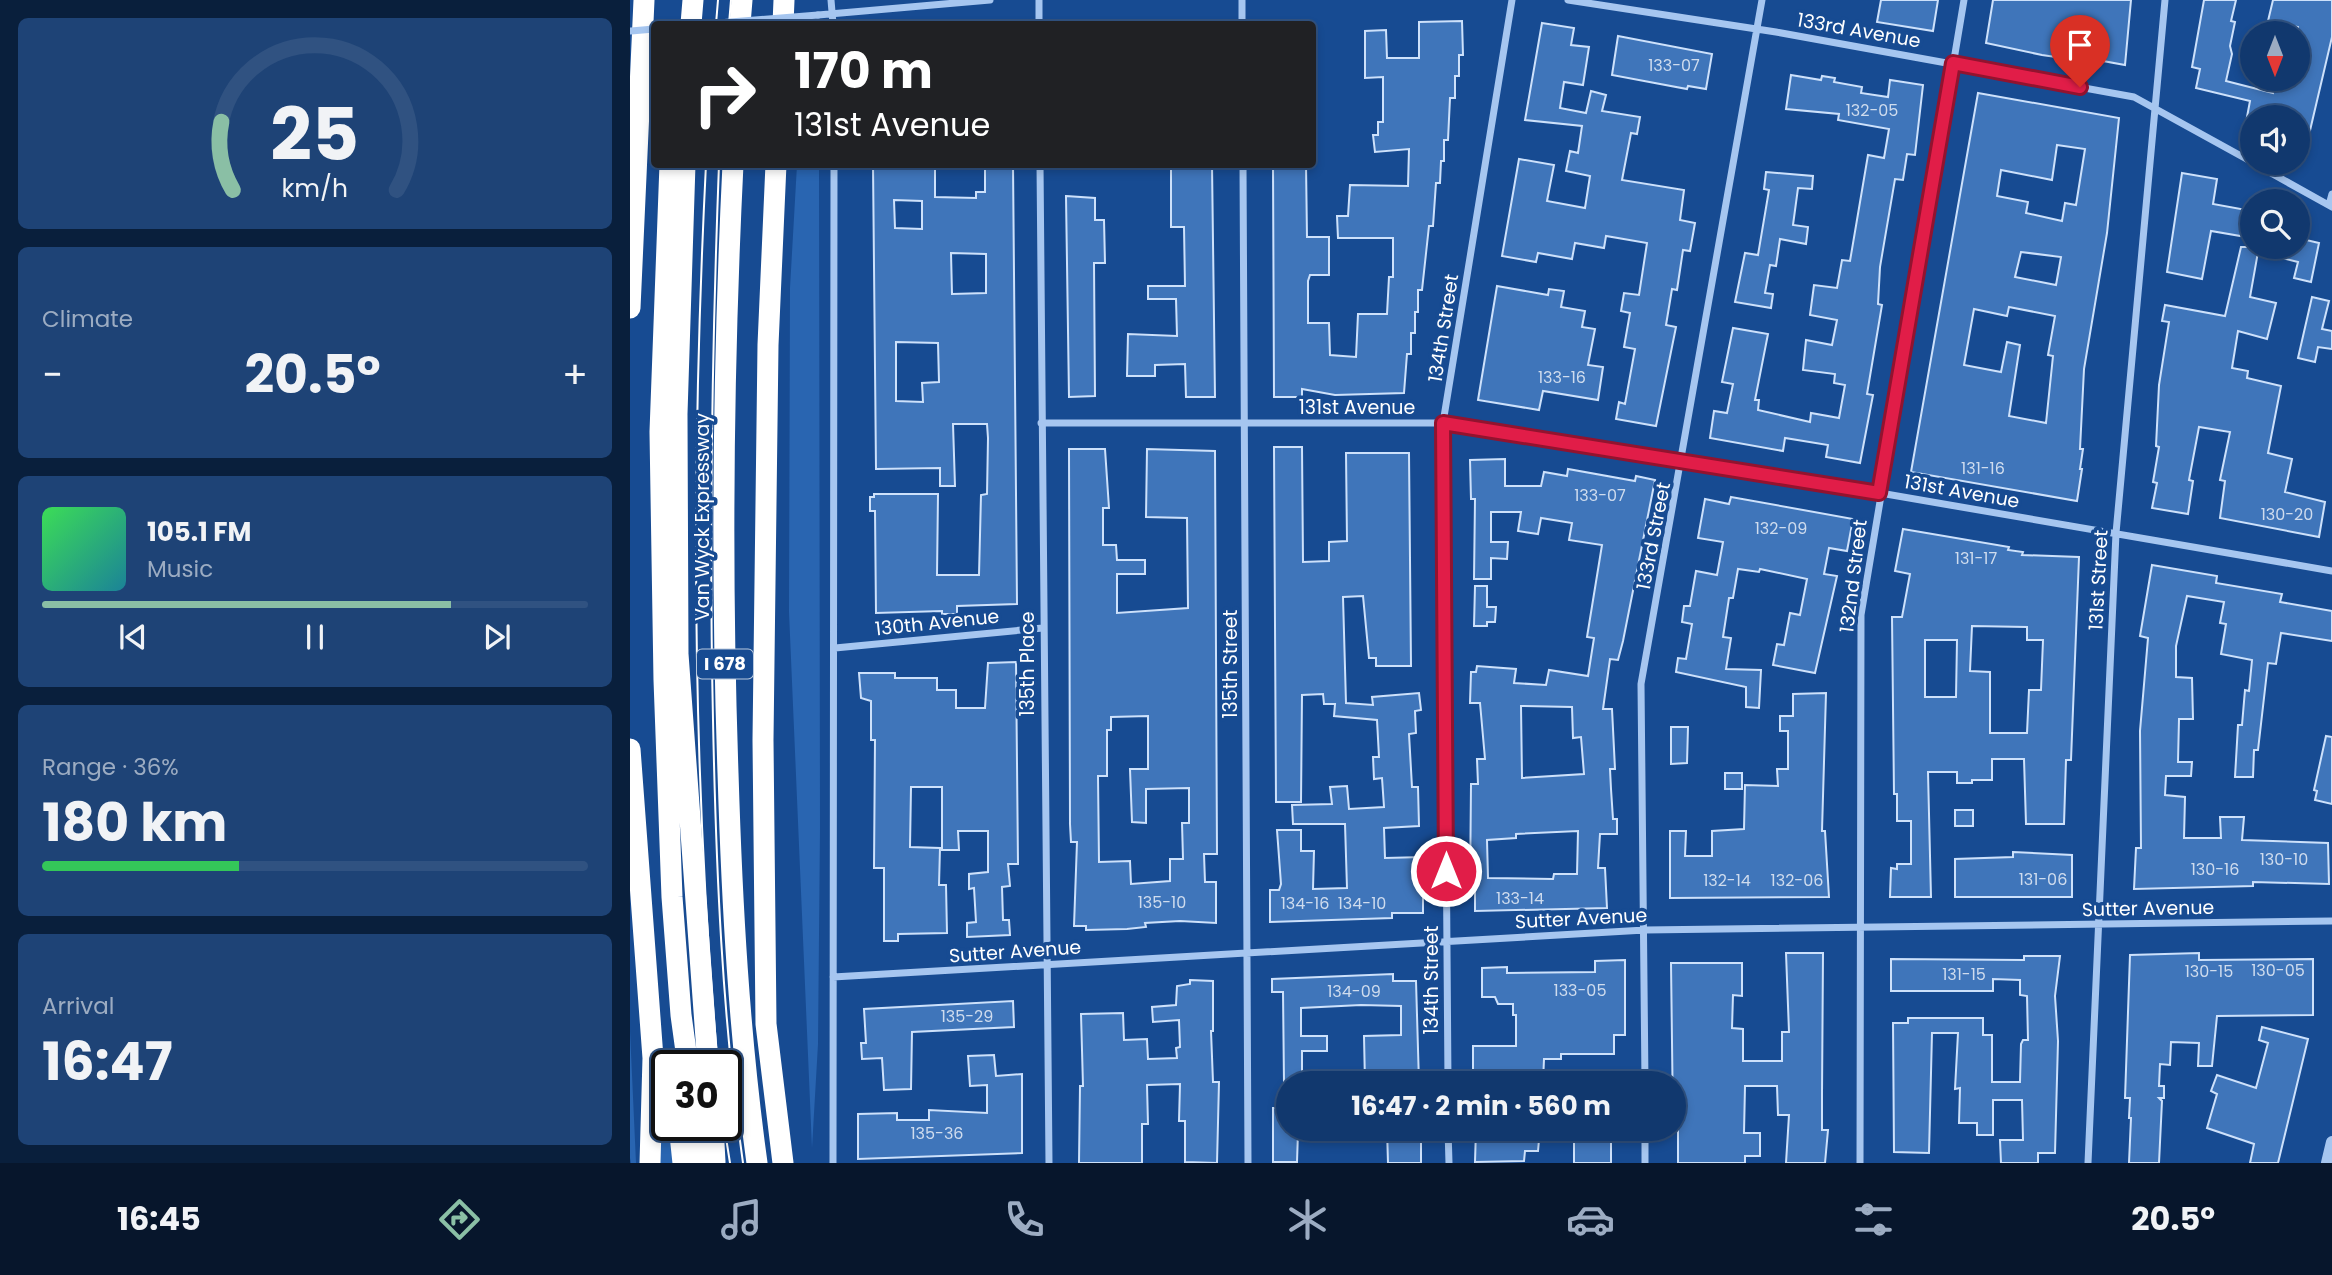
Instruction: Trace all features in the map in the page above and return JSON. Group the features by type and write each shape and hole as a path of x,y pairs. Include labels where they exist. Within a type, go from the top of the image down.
{"highway":[{"path":"630,308 644,0"},
{"path":"677,21 678,0"},
{"path":"691,21 693,0"},
{"path":"740,21 742,0"},
{"path":"783,21 784,0"},
{"path":"670,168 660,432 664,680 672,897 686,1050"},
{"name":"Van Wyck Expressway","path":"685,168 677,414 678,654 707,1050"},
{"name":"Van Wyck Expressway","path":"733,168 725,413 726,717 737,986 757,1163"},
{"path":"776,168 766,401 763,740 766,1024 783,1163"},
{"path":"630,749 652,1050"},
{"path":"650,1163 651,1128"},
{"path":"681,1141 683,1163"},
{"path":"700,1141 703,1163"},
{"path":"714,1141 716,1163"}],"street":[{"path":"831,0 833,21"},
{"path":"743,21 990,0"},
{"path":"1039,0 1039,21"},
{"path":"1242,0 1242,21"},
{"name":"134th Street","path":"1448,1071 1443,423 1512,0"},
{"name":"133rd Avenue","path":"1568,0 1757,29 2134,97 2240,155"},
{"name":"133rd Street","path":"1645,1071 1641,684 1683,459 1762,0"},
{"name":"132nd Street","path":"1860,1163 1861,615 1879,493 1964,0"},
{"name":"131st Street","path":"2088,1163 2116,533 2153,107 2165,0"},
{"path":"631,31 651,29"},
{"path":"833,1163 834,168"},
{"name":"135th Place","path":"1040,168 1049,1163"},
{"name":"135th Street","path":"1243,168 1248,1163"},
{"name":"133rd Avenue","path":"2276,175 2331,206"},
{"path":"2331,206 2332,194"},
{"name":"131st Avenue","path":"1041,423 1443,423 1683,459 2332,570"},
{"name":"130th Avenue","path":"835,648 1043,628"},
{"name":"Sutter Avenue","path":"833,977 1645,930 2332,920"},
{"path":"1448,1141 1449,1163"},
{"path":"1645,1141 1645,1163"},
{"path":"2328,1163 2332,1142"}],"shaded area":[{"path":"797,168 819,168 820,827 818,1044 812,1148 789,612 790,288"},
{"path":"630,1031 636,1163 631,1163 630,1158"},
{"path":"658,1141 673,1141 677,1163 659,1163"}],"building":[{"path":"1881,0 1938,0 1933,31 1877,22"},
{"path":"1993,0 2131,0 2125,65 2070,55 2069,59 2042,55 1986,43"},
{"path":"2204,0 2236,0 2231,21 2235,22 2230,46 2232,54 2226,81 2240,85 2240,91 2310,91 2310,21 2268,21 2273,0 2332,0 2332,37 2310,130 2310,105 2249,105 2250,101 2196,88 2200,69 2192,67"},
{"path":"1462,21 1463,55 1459,55 1459,76 1455,76 1455,98 1450,98 1448,140 1444,140 1440,183 1436,183 1433,226 1429,226 1422,290 1418,290 1418,312 1415,312 1415,333 1411,333 1411,354 1407,354 1404,393 1335,395 1302,389 1302,397 1274,397 1273,168 1306,168 1307,237 1329,237 1329,275 1310,275 1308,281 1308,323 1329,323 1330,355 1356,357 1358,314 1387,314 1389,277 1393,277 1393,238 1338,238 1337,216 1348,216 1350,185 1408,186 1409,149 1375,152 1373,135 1378,135 1378,122 1383,122 1383,77 1365,78 1365,31 1386,30 1387,58 1419,58 1419,22"},
{"path":"1542,23 1574,28 1571,45 1589,47 1583,85 1564,82 1560,108 1586,113 1591,91 1606,95 1602,111 1640,117 1637,134 1631,133 1622,180 1684,190 1680,220 1695,223 1690,251 1683,250 1677,290 1672,289 1666,325 1676,327 1656,426 1616,419 1619,402 1625,404 1635,349 1624,347 1630,313 1621,311 1624,293 1639,295 1647,243 1606,236 1604,248 1575,243 1572,259 1538,253 1536,262 1502,256 1519,159 1554,165 1547,201 1585,208 1590,176 1566,171 1570,151 1578,153 1582,126 1525,120"},
{"path":"1618,36 1712,54 1706,89 1688,86 1687,89 1612,75"},
{"path":"1791,75 1821,80 1822,76 1835,78 1834,82 1862,87 1861,93 1888,97 1890,80 1923,85 1915,155 1907,154 1903,180 1895,179 1880,267 1878,304 1882,305 1867,394 1873,395 1860,463 1826,457 1828,445 1785,438 1783,451 1710,438 1714,411 1727,413 1733,384 1722,382 1733,328 1768,334 1755,400 1759,400 1758,410 1810,422 1811,413 1839,418 1845,385 1834,383 1835,374 1803,370 1806,340 1832,345 1837,320 1810,315 1814,285 1837,288 1842,260 1850,261 1868,155 1884,158 1889,129 1838,120 1839,114 1786,109"},
{"path":"1978,93 2119,118 2107,233 2084,369 2080,449 2083,449 2082,469 2077,501 1911,472","holes":["2057,145 2085,149 2076,205 2065,203 2062,221 2026,213 2028,202 1997,196 2001,170 2052,180","2021,252 2061,257 2056,285 2015,277","2009,307 2055,316 2048,355 2053,356 2046,423 2009,416 2020,345 2007,342 2001,372 1964,365 1974,309 2007,316"]},
{"path":"873,168 935,168 935,197 976,198 976,192 985,192 985,168 1013,168 1017,604 957,606 957,614 942,614 942,611 876,613 875,511 870,511 870,497 874,497 874,494 938,494 937,575 979,575 981,495 987,494 987,424 953,424 955,486 940,486 940,468 876,469","holes":["894,200 922,201 922,229 895,228","951,253 986,254 986,293 952,294","896,342 938,343 939,382 922,383 923,402 896,401"]},
{"path":"1171,168 1212,168 1215,397 1186,397 1185,364 1155,365 1155,376 1127,376 1128,334 1177,336 1176,299 1148,299 1148,286 1185,286 1184,227 1171,227"},
{"path":"1766,172 1813,176 1812,189 1798,188 1793,225 1808,227 1806,244 1780,239 1776,266 1770,265 1765,293 1773,294 1771,308 1735,302 1745,253 1758,255 1769,190 1764,189"},
{"path":"2182,173 2217,179 2213,204 2240,209 2240,236 2211,231 2202,279 2167,272"},
{"path":"1066,196 1095,198 1095,220 1104,220 1105,263 1094,263 1095,396 1069,397"},
{"path":"2310,241 2319,243 2311,282 2294,278 2298,262 2286,259 2310,259"},
{"path":"2240,251 2240,259 2257,259 2250,297 2276,303 2267,339 2238,331 2232,368 2248,371 2247,378 2281,386 2268,453 2292,459 2285,492 2325,502 2319,537 2220,518 2225,481 2220,480 2230,432 2199,427 2189,480 2193,481 2188,514 2152,508 2157,483 2153,482 2159,447 2156,446 2159,385 2169,322 2162,321 2165,305 2225,316"},
{"path":"1497,286 1548,295 1549,289 1564,291 1561,307 1585,311 1582,327 1595,329 1588,365 1603,367 1598,400 1543,391 1539,410 1478,400"},
{"path":"2312,297 2329,301 2322,329 2332,331 2332,349 2318,347 2315,362 2298,358"},
{"path":"1274,447 1302,447 1303,562 1329,561 1329,542 1347,541 1346,453 1409,453 1411,666 1376,666 1376,658 1369,658 1363,596 1343,597 1346,703 1373,705 1372,697 1419,693 1421,710 1415,711 1416,733 1409,734 1412,787 1418,787 1419,826 1384,828 1385,858 1423,857 1423,913 1392,913 1392,918 1270,922 1270,890 1279,890 1281,884 1277,830 1301,830 1301,851 1314,851 1313,889 1347,888 1345,824 1293,824 1292,805 1332,804 1330,787 1347,786 1349,809 1384,807 1382,778 1374,779 1373,757 1379,757 1377,720 1334,716 1335,704 1324,704 1323,694 1302,695 1301,802 1276,802"},
{"path":"1069,449 1105,449 1109,508 1103,508 1103,545 1116,545 1117,560 1145,560 1145,574 1117,574 1117,613 1188,608 1187,518 1146,517 1147,449 1215,451 1217,854 1204,854 1205,882 1216,882 1216,923 1180,921 1145,923 1146,927 1127,929 1086,930 1086,926 1074,926 1077,842 1071,842","holes":["1148,716 1148,769 1130,769 1132,822 1146,823 1146,789 1189,788 1189,823 1182,823 1183,859 1170,859 1170,881 1131,884 1130,861 1099,862 1098,776 1107,776 1107,730 1111,730 1111,717"]},
{"path":"1505,459 1505,486 1541,486 1544,472 1567,476 1568,469 1635,481 1636,476 1655,480 1623,641 1618,660 1610,659 1603,709 1612,709 1615,769 1610,769 1613,819 1617,819 1617,834 1600,834 1598,868 1605,868 1607,908 1475,911 1475,891 1470,891 1471,784 1478,784 1477,759 1485,759 1480,703 1470,703 1471,672 1476,672 1477,666 1516,669 1514,683 1546,685 1549,670 1588,676 1594,638 1587,637 1602,545 1569,540 1572,523 1541,518 1538,534 1518,531 1521,512 1491,512 1491,542 1508,542 1507,559 1491,558 1491,579 1474,579 1475,499 1471,499 1470,460","holes":["1521,706 1572,707 1573,738 1581,737 1584,774 1522,778","1578,831 1577,874 1554,874 1553,879 1488,878 1487,840 1516,838 1516,834"]},
{"path":"1731,497 1853,519 1847,551 1829,548 1824,574 1837,576 1815,673 1773,665 1777,644 1784,645 1790,613 1800,615 1807,579 1760,569 1759,572 1738,569 1733,598 1729,598 1723,637 1731,638 1726,669 1761,670 1759,708 1746,707 1746,687 1676,672 1678,658 1686,659 1692,624 1682,622 1684,606 1690,606 1696,571 1717,575 1723,542 1698,538 1705,499 1729,504"},
{"path":"1903,529 2009,547 2008,550 2023,552 2022,555 2079,557 2071,760 2066,760 2064,824 2026,824 2024,759 1992,759 1992,780 1972,780 1972,783 1957,783 1957,772 1928,772 1931,897 1890,897 1891,868 1897,869 1897,864 1911,864 1911,821 1897,821 1897,794 1894,794 1892,617 1902,617 1910,574 1895,571","holes":["1972,626 2027,627 2027,640 2043,640 2041,690 2029,690 2027,733 1990,733 1990,672 1970,671","1925,640 1957,640 1956,697 1925,697"]},
{"path":"2152,565 2217,576 2216,583 2282,594 2280,602 2332,611 2332,641 2281,633 2276,664 2268,663 2258,750 2254,750 2253,777 2235,777 2238,725 2242,725 2245,690 2249,691 2252,660 2221,654 2226,624 2220,623 2224,602 2187,596 2176,646 2176,677 2192,678 2193,719 2179,719 2178,762 2192,762 2191,776 2166,776 2165,795 2185,797 2184,838 2221,838 2220,817 2244,817 2242,840 2328,843 2329,884 2253,882 2253,886 2134,889 2136,848 2141,848 2140,731 2148,638 2140,636"},
{"path":"1475,586 1487,586 1487,607 1496,607 1495,622 1487,622 1487,626 1474,626"},
{"path":"1016,662 1018,864 1008,864 1010,886 1002,887 1003,920 1009,920 1010,935 967,937 967,923 976,922 974,888 969,889 969,874 988,872 988,831 958,831 959,850 942,850 942,787 911,787 910,847 940,848 939,885 946,885 947,933 898,934 898,941 884,941 884,868 874,868 875,740 871,740 871,701 861,698 859,673 895,673 895,678 937,678 937,690 956,690 956,708 985,708 988,663"},
{"path":"1826,693 1822,831 1825,831 1829,897 1670,898 1670,831 1686,831 1685,856 1712,856 1712,831 1744,829 1745,785 1778,786 1777,769 1788,769 1788,731 1780,731 1780,716 1793,716 1793,694"},
{"path":"1671,727 1688,727 1687,763 1671,764"},
{"path":"2326,736 2332,737 2332,804 2315,800 2317,791 2314,790"},
{"path":"1725,773 1742,773 1742,789 1725,789"},
{"path":"1955,810 1973,810 1973,826 1955,826"},
{"path":"2013,852 2072,855 2072,897 1955,897 1955,859 2013,857"},
{"path":"1786,953 1823,953 1822,1130 1828,1130 1825,1163 1786,1163 1789,1115 1778,1115 1777,1086 1745,1086 1744,1133 1760,1133 1760,1156 1745,1156 1745,1163 1678,1163 1678,1141 1686,1141 1686,1071 1672,1071 1671,963 1742,963 1742,996 1733,995 1732,1028 1743,1029 1743,1061 1782,1061 1782,1032 1789,1032"},
{"path":"2199,953 2199,960 2313,959 2313,1015 2217,1016 2212,1066 2198,1066 2199,1043 2171,1042 2170,1065 2160,1064 2159,1086 2164,1086 2164,1098 2159,1098 2162,1101 2159,1163 2129,1163 2130,1098 2125,1098 2130,955"},
{"path":"2024,956 2060,956 2055,996 2058,1041 2055,1153 2038,1153 2038,1163 2001,1163 2000,1140 2023,1140 2022,1100 1993,1100 1993,1135 1977,1135 1977,1123 1959,1123 1960,1088 1955,1089 1958,1033 1932,1033 1929,1153 1894,1152 1893,1023 1908,1023 1908,1018 1983,1018 1983,1035 1992,1035 1992,1082 2020,1082 2021,1044 2023,1040 2028,1040 2027,996 2020,995 2020,980 1993,979 1993,991 1891,991 1891,959 2024,960"},
{"path":"1625,960 1625,1035 1614,1035 1614,1054 1561,1054 1561,1059 1544,1059 1544,1071 1473,1071 1473,1046 1516,1046 1516,1015 1513,1015 1513,1004 1498,1004 1495,997 1482,997 1482,968 1507,967 1507,973 1595,972 1595,961"},
{"path":"1393,974 1393,981 1416,981 1419,1071 1365,1071 1364,1036 1401,1035 1401,1006 1361,1005 1301,1008 1301,1036 1327,1036 1327,1051 1302,1051 1302,1071 1284,1071 1283,992 1272,992 1272,979"},
{"path":"1190,980 1213,981 1213,1082 1219,1082 1217,1163 1185,1162 1185,1121 1179,1121 1180,1084 1147,1085 1148,1124 1142,1124 1142,1163 1079,1163 1080,1086 1083,1086 1081,1014 1123,1013 1124,1040 1147,1039 1148,1059 1177,1058 1176,1048 1180,1047 1179,1020 1153,1022 1152,1007 1176,1005 1177,986 1190,984"},
{"path":"1013,1001 1014,1027 912,1032 911,1089 884,1090 882,1058 862,1059 861,1043 866,1043 864,1009"},
{"path":"2262,1027 2308,1039 2278,1163 2250,1163 2254,1144 2207,1128 2217,1094 2211,1091 2217,1075 2256,1088 2268,1043 2259,1040"},
{"path":"994,1055 996,1076 1022,1074 1022,1153 858,1159 858,1114 897,1113 897,1120 929,1120 929,1110 987,1113 987,1085 970,1086 968,1056"},
{"path":"1273,1108 1276,1108 1276,1141 1298,1141 1297,1162 1273,1162"},
{"path":"1387,1141 1421,1141 1421,1163 1388,1163"},
{"path":"1476,1141 1539,1141 1538,1151 1525,1151 1524,1161 1475,1162"},
{"path":"1574,1141 1611,1141 1611,1163 1574,1163"}],"tram line":[{"path":"716,21 718,0"},
{"path":"729,21 731,0"},
{"path":"706,168 698,389 696,615 703,841 717,1050"},
{"path":"719,168 711,512 714,775 725,997 743,1163"},
{"path":"727,1141 730,1163"}],"route":[{"path":"1446,871 1443,423 1683,459 1879,493 1953,63 2080,87"}]}
